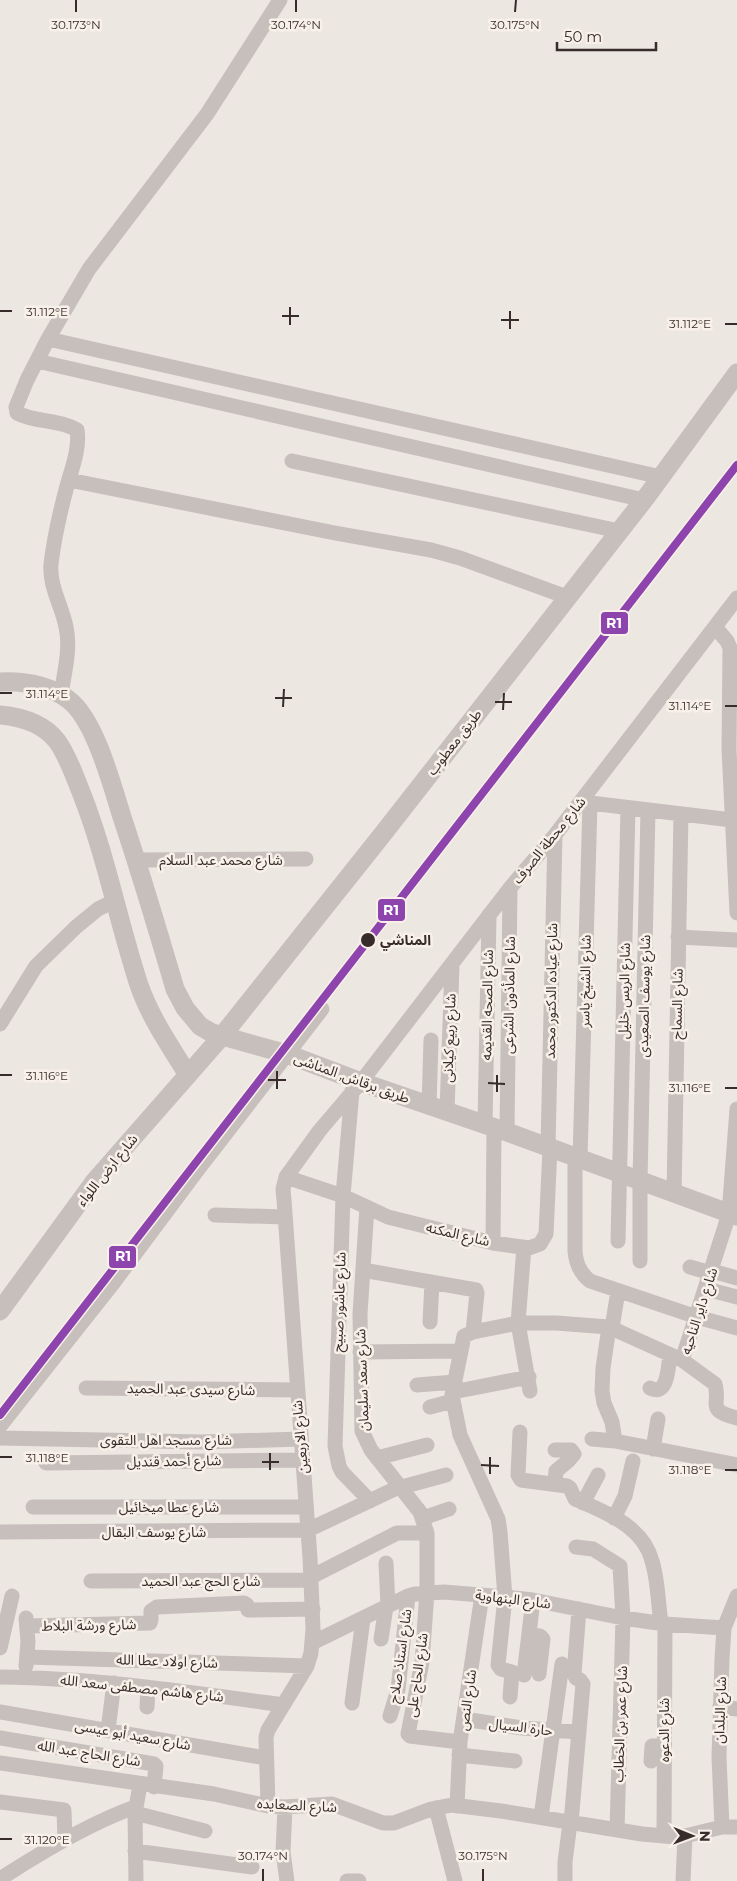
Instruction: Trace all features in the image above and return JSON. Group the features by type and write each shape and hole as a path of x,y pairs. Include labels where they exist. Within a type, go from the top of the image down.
{"street":[{"path":"60,695 68,652 67,629 51,578 51,567 54,544 78,436 77,430 60,423 23,416 17,413 16,407 48,339 89,269 207,114 280,0"},
{"path":"48,339 661,477"},
{"path":"37,361 644,500"},
{"name":"طريق معطوب","path":"224,1042 382,835 644,500 737,373"},
{"path":"292,461 619,531"},
{"path":"69,480 335,533 432,550 460,558 567,597"},
{"name":"شارع محطة الصرف","path":"357,1087 510,888 585,802 715,627 734,607"},
{"path":"715,627 733,649 734,799 732,820 735,837 737,913"},
{"name":"طريق برقاش, المناشى","path":"0,682 22,682 43,687 70,701 84,718 97,744 136,860 174,989 185,1008 200,1026 224,1042 262,1047 287,1054 357,1087 429,1106 495,1128 733,1215"},
{"path":"0,715 18,717 39,725 56,740 68,761 94,827 140,986 152,1015 191,1071"},
{"path":"585,802 732,820"},
{"name":"شارع الشيخ ياسر","path":"585,802 575,1260 584,1276 590,1281 697,1317 737,1328"},
{"name":"شارع الريس خليل","path":"618,1241 628,808"},
{"name":"شارع يوسف الصعيدى","path":"640,1261 648,810"},
{"name":"شارع السماح","path":"674,1194 681,814"},
{"name":"شارع عياده الدكتور محمد","path":"549,1147 555,835"},
{"name":"شارع محمد عبد السلام","path":"136,860 306,860"},
{"name":"شارع المأذون الشرعى","path":"495,1128 510,888"},
{"path":"0,1024 42,959 76,926 98,909 116,900"},
{"name":"شارع الصحه القديمه","path":"489,915 495,1128"},
{"path":"678,937 737,940"},
{"name":"شارع ربيع كيلانى","path":"447,1112 452,965"},
{"path":"0,1426 114,1282 322,1009"},
{"path":"429,1106 431,1040"},
{"name":"شارع ارض اللواء","path":"0,1311 94,1182 191,1071 224,1042"},
{"path":"286,1177 320,1130 357,1087"},
{"name":"شارع عاشور صبيح","path":"357,1087 343,1196 335,1446 342,1472 370,1501"},
{"name":"شارع داير الناحيه","path":"473,1332 518,1323 556,1323 610,1327 676,1358 697,1317 711,1272 733,1215 737,1109"},
{"path":"494,1243 495,1128"},
{"path":"417,1385 454,1392 530,1384 518,1323 524,1247 535,1246 544,1240 546,1234 549,1147"},
{"name":"شارع المكنه","path":"286,1177 343,1196 388,1217 494,1243 524,1247"},
{"name":"شارع الاربعين","path":"268,1806 266,1746 268,1730 307,1666 312,1643 308,1530 296,1390 283,1189 286,1177"},
{"name":"شارع سعد سليمان","path":"367,1207 360,1352 362,1431 377,1458 420,1512 425,1525"},
{"path":"215,1215 285,1218"},
{"path":"690,1267 737,1278"},
{"path":"363,1270 477,1290 473,1332 464,1336 454,1392 460,1435 498,1519 502,1546 505,1597 498,1665 501,1669 512,1672 510,1697"},
{"path":"430,1322 432,1282"},
{"path":"706,1289 737,1297"},
{"path":"615,1441 612,1422 604,1403 602,1392 602,1368 618,1291"},
{"path":"360,1352 461,1351"},
{"path":"650,1388 655,1391 660,1390 664,1386 676,1358 712,1381 716,1388 716,1407 722,1414 737,1418"},
{"name":"شارع سيدى عبد الحميد","path":"86,1388 296,1390"},
{"path":"430,1407 454,1392"},
{"path":"653,1449 658,1419"},
{"path":"520,1432 518,1475 520,1480 567,1486 570,1488 575,1499 583,1503 598,1475"},
{"name":"شارع مسجد اهل التقوى","path":"0,1438 202,1442 301,1439"},
{"path":"592,1439 615,1441 737,1465"},
{"path":"377,1458 427,1444"},
{"path":"555,1450 571,1450 574,1454 556,1471 555,1484"},
{"name":"شارع أحمد قنديل","path":"46,1463 302,1460"},
{"path":"614,1518 625,1496 633,1461"},
{"path":"308,1530 402,1487 446,1475"},
{"name":"شارع الدعوه","path":"583,1503 614,1518 637,1535 652,1561 663,1623 664,1836"},
{"name":"شارع عطا ميخائيل","path":"33,1507 306,1507"},
{"path":"311,1579 397,1533 425,1525 449,1509"},
{"path":"425,1525 427,1592"},
{"name":"شارع يوسف البقال","path":"0,1532 308,1530"},
{"name":"شارع عمر بن الخطاب","path":"576,1547 593,1550 620,1566 623,1618 617,1830"},
{"path":"382,1639 387,1606 386,1563"},
{"name":"شارع الحج عبد الحميد","path":"91,1581 311,1579"},
{"name":"شارع البنهاوية","path":"312,1643 408,1596 427,1592 533,1600 623,1618 663,1623 729,1623"},
{"name":"شارع الحاج على","path":"427,1592 422,1662 408,1734 460,1748"},
{"name":"شارع النص","path":"457,1806 460,1748 482,1595"},
{"name":"شارع استاذ صلاح","path":"390,1716 398,1690 408,1596"},
{"name":"شارع البلدان","path":"730,1827 719,1757 720,1706 722,1659 729,1623 737,1596"},
{"path":"532,1674 543,1639 540,1636 529,1635 533,1600"},
{"path":"0,1648 7,1603"},
{"name":"شارع ورشة البلاط","path":"27,1657 26,1622 150,1623 151,1611 157,1607 244,1603 247,1604 248,1610 312,1609"},
{"path":"565,1881 565,1862 571,1823 583,1684 574,1674 579,1609"},
{"path":"352,1703 363,1619"},
{"path":"25,1677 27,1657"},
{"name":"شارع اولاد عطا الله","path":"27,1657 307,1666"},
{"path":"722,1659 737,1662"},
{"path":"542,1818 562,1664"},
{"name":"شارع هاشم مصطفى سعد الله","path":"0,1677 114,1683 283,1705"},
{"path":"108,1730 114,1683"},
{"path":"147,1707 148,1688"},
{"path":"720,1706 737,1709"},
{"name":"شارع سعيد أبو عيسى","path":"0,1712 266,1758"},
{"name":"حارة السيال","path":"464,1719 553,1731 579,1732"},
{"name":"شارع الحاج عبد الله","path":"0,1738 154,1764 156,1766 147,1786"},
{"path":"651,1761 652,1746 664,1745"},
{"path":"460,1748 514,1761"},
{"name":"شارع الصعايده","path":"0,1763 147,1786 214,1794 268,1806 285,1807 332,1804 383,1823 394,1823 436,1808 457,1806 664,1836 685,1836 730,1827"},
{"path":"136,1881 135,1810 147,1786"},
{"path":"0,1802 64,1810 65,1840"},
{"path":"285,1807 284,1852 287,1881"},
{"path":"436,1808 454,1881"},
{"path":"0,1879 65,1840 116,1814 135,1810 205,1832"},
{"path":"683,1881 685,1836"},
{"path":"135,1851 206,1859 252,1867"},
{"path":"347,1881 359,1881"}],"transit line":[{"name":"R1","path":"0,1415 737,465"}],"place":[{"name":"المناشي","path":"368,940"}]}
